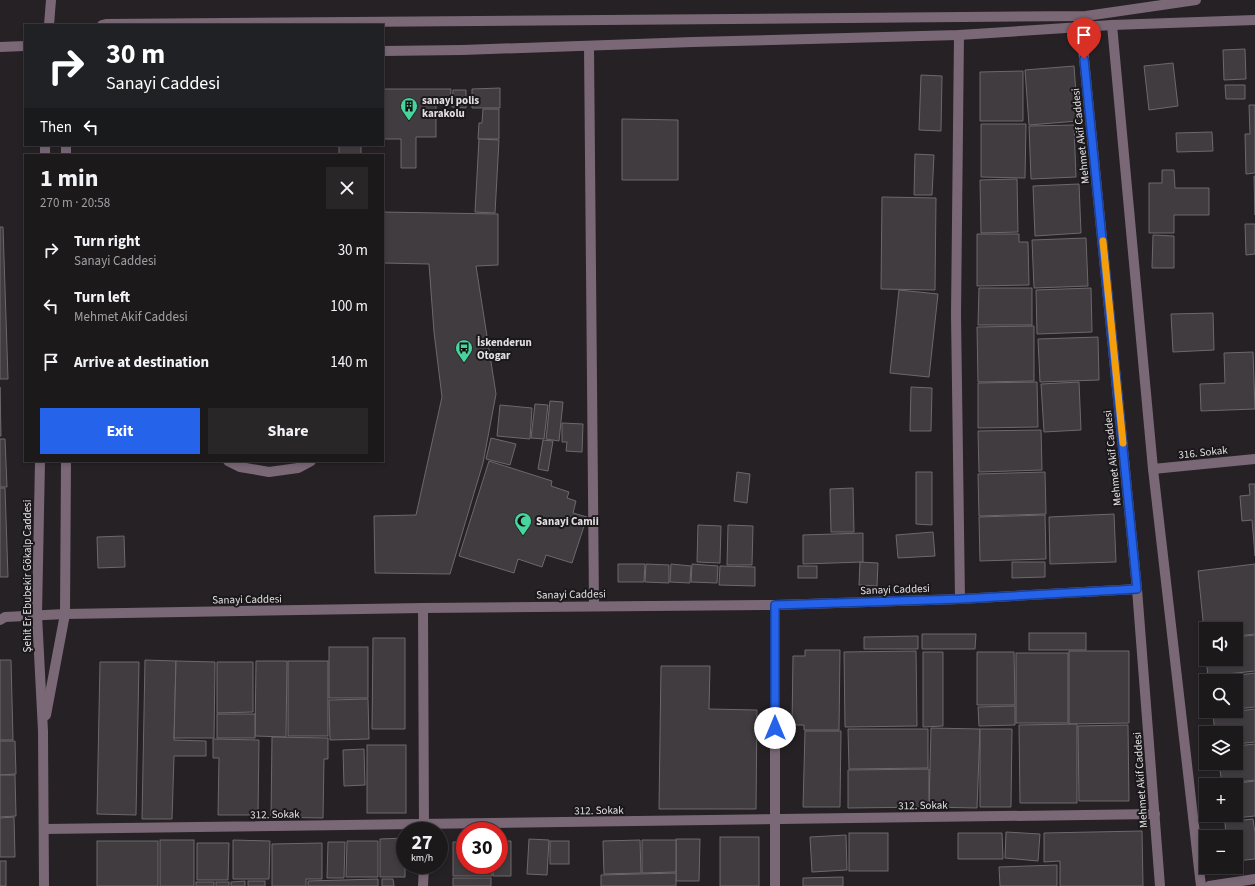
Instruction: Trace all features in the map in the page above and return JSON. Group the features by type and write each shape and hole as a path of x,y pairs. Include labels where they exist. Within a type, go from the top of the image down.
{"street":[{"path":"49,24 51,0"},
{"path":"114,24 1086,16 1196,0"},
{"path":"384,51 470,50 959,35 1112,26 1255,20"},
{"path":"1112,26 1153,470 1201,886"},
{"name":"Mehmet Akif Caddesi","path":"1081,28 1137,589 1160,886"},
{"path":"959,35 956,315 960,599"},
{"path":"0,47 24,46"},
{"path":"589,46 594,606"},
{"name":"316. Sokak","path":"1153,470 1255,459"},
{"name":"Şehit Er Ebubekir Gökalp Caddesi","path":"40,462 37,615 43,731"},
{"path":"44,886 43,731 65,614 66,462"},
{"path":"230,462 240,467 269,472 298,468 309,462"},
{"name":"Sanayi Caddesi","path":"2,617 65,614 422,608 775,605 960,599 1137,589"},
{"path":"775,605 775,886"},
{"path":"422,608 424,822"},
{"name":"312. Sokak","path":"448,827 775,819 1155,814"},
{"name":"312. Sokak","path":"44,829 396,828"},
{"path":"423,886 424,874"},
{"path":"1209,886 1255,879"}],"building":[{"path":"1245,49 1246,79 1224,80 1223,50"},
{"path":"1173,63 1178,106 1149,110 1144,66"},
{"path":"1074,66 1078,121 1029,125 1025,70"},
{"path":"1023,71 1023,121 980,121 980,72"},
{"path":"921,75 942,76 941,131 919,130"},
{"path":"1225,85 1245,85 1245,99 1226,99"},
{"path":"500,88 500,108 472,108 472,89"},
{"name":"sanayi polis karakolu","path":"384,89 451,89 450,105 436,105 436,137 416,137 416,168 401,168 401,139 384,139"},
{"path":"453,90 466,90 466,108 452,107"},
{"path":"1249,105 1255,105 1255,173 1246,174 1245,134 1250,134"},
{"path":"483,109 499,109 499,139 478,139 479,123 482,123"},
{"path":"622,119 678,120 678,180 622,180"},
{"path":"981,124 1026,124 1025,178 981,177"},
{"path":"1074,125 1076,177 1031,179 1029,126"},
{"path":"1212,132 1213,151 1177,152 1176,133"},
{"path":"479,139 499,140 495,213 475,212"},
{"path":"339,146 361,146 361,154 339,154"},
{"path":"915,154 934,155 932,195 914,195"},
{"path":"1162,170 1174,170 1175,188 1209,188 1209,215 1174,215 1174,233 1149,233 1149,183 1162,183"},
{"path":"1254,176 1255,176 1255,215"},
{"path":"1017,179 1018,232 981,233 980,180"},
{"path":"1079,184 1081,233 1035,236 1033,186"},
{"path":"882,197 936,198 935,290 881,289"},
{"name":"İskenderun Otogar","path":"384,212 498,214 498,265 476,266 496,394 483,463 450,574 375,573 374,516 416,515 442,397 434,332 429,264 384,263"},
{"path":"1245,224 1255,224 1255,254 1246,255"},
{"path":"0,227 3,227 8,379 0,379"},
{"path":"977,234 1019,234 1019,242 1028,242 1029,285 977,286"},
{"path":"1153,235 1174,236 1174,268 1152,268"},
{"path":"1086,238 1088,286 1034,288 1032,240"},
{"path":"979,288 1032,288 1032,325 978,325"},
{"path":"1091,288 1092,332 1037,334 1036,290"},
{"path":"899,290 938,294 929,377 890,373"},
{"path":"1213,313 1214,350 1173,352 1171,314"},
{"path":"1034,326 1034,381 978,382 977,327"},
{"path":"1098,337 1099,380 1040,382 1038,339"},
{"path":"1253,352 1255,409 1201,411 1200,384 1225,383 1224,353"},
{"path":"1037,382 1038,427 978,428 978,383"},
{"path":"1079,382 1081,430 1044,432 1041,384"},
{"path":"0,387 1,436 0,436"},
{"path":"911,387 932,388 931,431 910,431"},
{"path":"550,401 563,402 559,441 546,439"},
{"path":"535,404 548,405 544,439 531,438"},
{"path":"500,405 532,408 530,439 497,436"},
{"path":"562,423 583,424 582,452 566,451 567,442 562,442"},
{"path":"1041,430 1042,470 979,472 978,431"},
{"path":"491,438 516,444 510,465 486,459"},
{"path":"0,439 5,439 7,487 0,487"},
{"path":"543,440 553,441 548,471 538,469"},
{"name":"Sanayi Camii","path":"489,461 552,481 551,486 569,492 567,498 576,501 573,513 587,517 572,563 546,555 542,567 518,559 514,573 459,556"},
{"path":"737,472 750,474 747,503 734,501"},
{"path":"916,472 932,472 932,525 916,524"},
{"path":"1045,472 1046,514 979,516 978,474"},
{"path":"1249,484 1255,484 1255,556 1252,520 1242,521 1240,496 1250,495"},
{"path":"0,488 5,488 8,577 0,577"},
{"path":"853,488 854,532 831,532 830,489"},
{"path":"1114,514 1116,562 1050,564 1049,517"},
{"path":"1045,515 1046,559 980,561 979,517"},
{"path":"698,525 721,526 720,563 697,562"},
{"path":"728,525 753,526 752,565 727,565"},
{"path":"933,532 935,556 898,558 896,535"},
{"path":"863,533 863,562 803,564 803,535"},
{"path":"124,536 125,567 98,568 97,537"},
{"path":"860,562 878,563 877,586 859,585"},
{"path":"1012,562 1045,562 1045,577 1012,578"},
{"path":"618,564 645,564 644,582 618,582"},
{"path":"646,564 669,565 669,583 645,582"},
{"path":"671,564 691,566 690,583 670,582"},
{"path":"692,564 718,566 717,583 691,582"},
{"path":"1255,564 1255,634 1243,635 1243,622 1203,622 1198,571"},
{"path":"720,566 755,567 755,586 719,585"},
{"path":"798,566 817,566 817,578 798,578"},
{"path":"1029,633 1086,633 1086,650 1029,650"},
{"path":"922,634 976,634 975,649 922,649"},
{"path":"1255,635 1255,671 1227,674 1208,674 1207,666 1243,666 1243,636"},
{"path":"918,636 918,649 864,649 864,637"},
{"path":"373,638 405,638 405,729 372,729"},
{"path":"329,647 368,647 368,698 329,698"},
{"path":"805,650 840,650 839,730 804,730 804,725 792,725 793,656 805,656"},
{"path":"916,651 917,726 845,727 844,652"},
{"path":"1069,651 1129,651 1129,723 1069,724"},
{"path":"923,652 943,652 943,726 923,727"},
{"path":"977,652 1014,652 1015,705 977,705"},
{"path":"1016,653 1068,653 1068,723 1016,723"},
{"path":"0,660 11,660 13,740 0,740"},
{"path":"145,660 176,661 174,740 206,741 206,756 174,756 172,819 142,819"},
{"path":"176,661 215,662 214,738 174,738"},
{"path":"256,661 287,661 286,737 255,736"},
{"path":"288,661 328,661 328,736 288,736"},
{"path":"100,662 139,662 136,815 97,814"},
{"path":"217,662 253,662 253,712 217,713"},
{"path":"661,666 710,666 709,709 757,710 756,809 659,809"},
{"path":"1255,673 1255,707 1243,708 1243,674"},
{"path":"368,699 369,739 330,740 329,700"},
{"path":"1015,706 1015,725 979,726 978,707"},
{"path":"1255,709 1255,742 1243,743 1243,726 1214,726 1213,718 1243,718 1243,710"},
{"path":"217,714 255,714 255,738 217,738"},
{"path":"1077,724 1077,803 1020,803 1019,725"},
{"path":"1128,725 1129,801 1079,801 1078,726"},
{"path":"931,728 980,729 977,808 929,807"},
{"path":"848,729 928,729 928,768 849,769"},
{"path":"980,729 1012,729 1011,807 980,807"},
{"path":"805,731 841,731 840,807 803,807"},
{"path":"272,737 328,738 328,759 324,759 323,818 271,817"},
{"path":"213,739 259,740 258,815 218,815 219,758 213,758"},
{"path":"0,741 15,741 16,774 0,775"},
{"path":"1255,744 1255,780 1243,781 1243,778 1221,778 1220,770 1243,770 1243,745"},
{"path":"367,745 406,745 406,813 367,813"},
{"path":"364,749 365,785 344,786 343,750"},
{"path":"929,769 929,807 848,808 848,770"},
{"path":"0,775 15,775 16,816 0,817"},
{"path":"1255,781 1255,816 1243,817 1243,782"},
{"path":"14,817 15,857 0,857 0,818"},
{"path":"1253,819 1255,833 1255,859 1243,860 1243,830 1226,830 1225,822 1243,822 1243,820"},
{"path":"1142,831 1143,886 1060,886 1060,861 1044,862 1044,833"},
{"path":"1006,832 1040,834 1038,861 1005,858"},
{"path":"849,833 888,833 888,871 849,871"},
{"path":"958,833 1002,833 1003,859 958,859"},
{"path":"846,835 847,870 812,872 810,837"},
{"path":"720,837 759,837 759,886 720,886"},
{"path":"396,838 396,874 405,874 405,877 380,877 380,839"},
{"path":"529,839 549,840 547,875 527,874"},
{"path":"676,839 700,839 699,881 676,881"},
{"path":"160,840 194,840 194,886 160,886"},
{"path":"233,840 270,841 269,879 233,879"},
{"path":"640,840 641,873 604,874 603,841"},
{"path":"642,840 676,840 676,872 642,873"},
{"path":"97,841 158,841 158,886 97,886"},
{"path":"347,841 378,841 378,877 346,877"},
{"path":"508,841 511,841 511,876 493,876 493,874 508,874"},
{"path":"550,841 569,841 569,864 550,864"},
{"path":"328,842 345,842 344,878 327,878"},
{"path":"453,842 456,842 456,874 492,874 492,876 453,876"},
{"path":"197,843 229,843 228,880 197,880"},
{"path":"322,843 322,879 306,879 306,886 272,886 272,844"},
{"path":"0,861 6,861 6,886 0,886"},
{"path":"1057,865 1057,886 1000,886 999,867"},
{"path":"676,873 676,886 601,886 601,875"},
{"path":"843,877 843,886 803,886 803,878"},
{"path":"453,878 491,878 491,886 453,886"},
{"path":"378,879 378,886 308,886 308,881"},
{"path":"382,879 393,879 394,886 382,886"},
{"path":"245,881 245,886 231,886 231,882"},
{"path":"248,881 265,881 265,886 248,886"},
{"path":"196,882 214,882 214,886 196,886"},
{"path":"216,882 229,882 229,886 216,886"}],"slow traffic":[{"path":"1103,241 1123,443"}],"place":[{"name":"sanayi polis karakolu","path":"409,121"},
{"name":"İskenderun Otogar","path":"464,363"},
{"name":"Sanayi Camii","path":"523,536"}],"route":[{"path":"775,728 775,605 960,599 1137,589 1084,59"}]}
